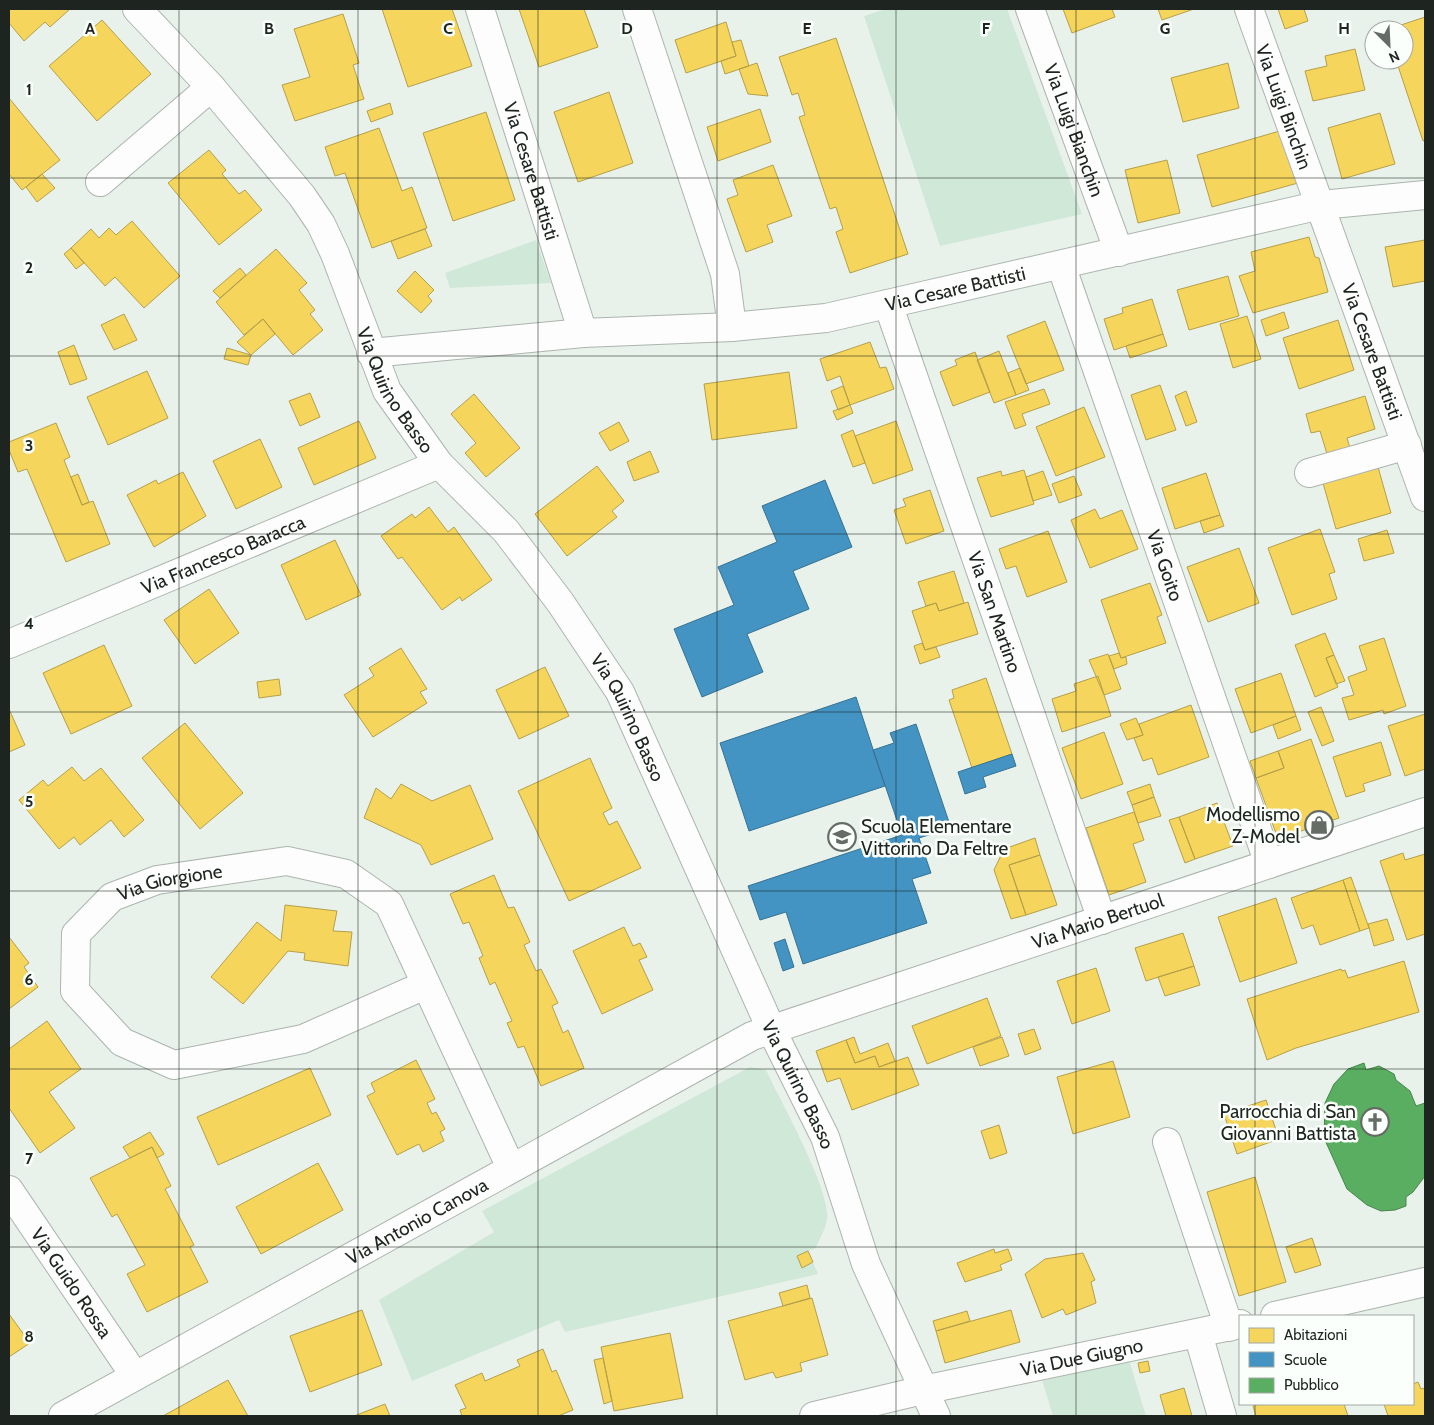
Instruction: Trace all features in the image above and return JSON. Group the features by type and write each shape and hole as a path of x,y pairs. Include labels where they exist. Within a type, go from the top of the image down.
{"street":[{"name":"Via Quirino Basso","path":"137,9 211,87 302,196 321,224 335,254 387,391 439,464 506,531 560,602 620,692 772,1031 824,1137 866,1264 936,1416"},
{"name":"Via Cesare Battisti","path":"480,9 583,333"},
{"path":"636,9 725,274 732,327"},
{"name":"Via Luigi Bianchin","path":"1030,9 1119,252"},
{"name":"Via Luigi Binchin","path":"1249,9 1321,205"},
{"path":"100,182 211,87"},
{"name":"Via Cesare Battisti","path":"371,353 583,333 732,327 826,318 1321,205 1425,195"},
{"name":"Via Cesare Battisti","path":"1321,205 1425,497"},
{"name":"Via Goito","path":"1061,265 1269,864"},
{"name":"Via San Martino","path":"888,304 1102,920"},
{"path":"1309,473 1407,445"},
{"name":"Via Francesco Baracca","path":"9,644 439,464"},
{"name":"Via Mario Bertuol","path":"772,1031 1425,812"},
{"name":"Via Giorgione","path":"425,985 303,1040 174,1065 122,1042 75,991 76,934 112,897 157,880 287,861 346,874 389,904 511,1168"},
{"name":"Via Antonio Canova","path":"63,1416 752,1036 772,1031"},
{"path":"1167,1142 1234,1326"},
{"name":"Via Guido Rossa","path":"9,1190 135,1376"},
{"path":"1279,1315 1425,1282"},
{"name":"Via Due Giugno","path":"814,1416 923,1390 1234,1326"},
{"path":"1198,1334 1222,1416"}],"green space":[{"path":"886,9 1007,9 1082,214 940,246 864,16"},
{"path":"536,240 551,283 450,288 445,273"},
{"path":"750,1067 766,1070 803,1145 821,1188 827,1219 816,1248 808,1251 818,1274 565,1332 559,1320 412,1381 379,1300 494,1232 482,1211"},
{"path":"1129,1360 1146,1416 1053,1416 1042,1380"}],"building: Abitazioni":[{"path":"9,9 70,9 50,27 45,22 24,41 9,23"},
{"path":"382,9 452,9 472,66 408,87"},
{"path":"519,9 584,9 598,47 539,67"},
{"path":"1063,9 1112,9 1115,17 1072,33"},
{"path":"1158,9 1194,9 1162,20"},
{"path":"1278,9 1304,9 1308,21 1285,29"},
{"path":"343,14 359,63 353,65 364,99 295,121 282,85 310,77 294,29"},
{"path":"1425,17 1425,140 1423,141 1399,70 1414,70 1414,21"},
{"path":"102,20 151,74 97,121 49,66"},
{"path":"726,22 736,56 686,73 675,40"},
{"path":"836,38 908,254 850,273 836,232 843,229 836,207 830,209 799,117 805,115 798,93 792,95 779,57"},
{"path":"741,40 749,66 725,74 721,61 736,56 732,42"},
{"path":"1355,49 1365,90 1313,101 1305,71 1327,66 1325,56"},
{"path":"757,63 768,96 748,94 739,69"},
{"path":"1228,63 1239,108 1183,122 1171,78"},
{"path":"609,92 633,163 578,182 554,112"},
{"path":"9,98 60,160 22,190 9,174"},
{"path":"390,103 393,114 371,122 367,111"},
{"path":"760,109 771,142 718,161 707,127"},
{"path":"486,112 515,200 453,221 423,133"},
{"path":"1380,113 1395,164 1342,179 1328,128"},
{"path":"379,128 402,191 412,187 427,228 372,248 345,173 335,176 325,147"},
{"path":"1283,130 1298,183 1212,207 1197,155"},
{"path":"209,150 226,170 222,174 239,194 245,190 262,210 219,245 168,183"},
{"path":"1167,160 1180,213 1138,223 1125,170"},
{"path":"773,165 792,216 767,225 773,242 746,252 727,199 738,195 733,180"},
{"path":"42,174 55,188 37,202 26,187"},
{"path":"132,221 180,276 144,308 115,277 105,286 71,248 91,229 99,238 109,228 116,235"},
{"path":"425,229 432,246 398,259 391,241"},
{"path":"1309,237 1315,257 1319,258 1328,292 1253,313 1239,276 1255,271 1251,252"},
{"path":"1425,240 1425,281 1393,287 1385,247"},
{"path":"71,248 84,263 76,269 64,254"},
{"path":"276,249 307,283 299,290 315,310 310,314 323,330 293,355 263,319 244,335 216,302"},
{"path":"240,268 246,275 220,298 213,291"},
{"path":"415,271 434,290 428,296 432,301 421,313 397,291"},
{"path":"1228,276 1239,316 1189,330 1177,290"},
{"path":"1152,299 1163,334 1114,350 1104,319 1123,313 1122,308"},
{"path":"1284,312 1289,328 1266,336 1261,320"},
{"path":"124,314 137,340 114,350 101,325"},
{"path":"1247,316 1261,359 1233,368 1220,324"},
{"path":"263,319 275,334 251,355 237,342"},
{"path":"1338,320 1354,370 1299,389 1283,338"},
{"path":"1045,321 1064,370 1026,384 1007,336"},
{"path":"1163,334 1167,346 1130,358 1126,346"},
{"path":"870,342 880,368 886,367 894,389 850,405 840,376 827,381 820,359"},
{"path":"74,345 87,379 70,385 58,352"},
{"path":"227,348 251,355 248,365 224,359"},
{"path":"999,351 1016,395 994,403 977,360"},
{"path":"975,352 990,392 953,406 940,372 957,365 955,360"},
{"path":"1020,368 1029,390 1016,395 1008,373"},
{"path":"147,371 168,418 108,445 87,397"},
{"path":"789,372 797,428 712,440 704,384"},
{"path":"1160,385 1176,430 1146,440 1131,395"},
{"path":"843,386 850,405 838,410 831,391"},
{"path":"1044,389 1050,404 1022,414 1026,425 1015,429 1005,402"},
{"path":"1186,391 1197,422 1186,426 1175,396"},
{"path":"310,393 320,417 300,426 289,401"},
{"path":"474,394 520,448 486,477 465,453 476,443 451,414"},
{"path":"1365,396 1375,429 1347,438 1350,448 1327,454 1320,431 1311,433 1306,414"},
{"path":"850,405 853,413 837,420 833,411"},
{"path":"1084,407 1105,457 1056,476 1036,427"},
{"path":"359,421 376,458 314,485 298,448"},
{"path":"896,421 913,470 873,484 855,436"},
{"path":"619,422 629,441 610,451 599,433"},
{"path":"56,423 70,457 64,460 82,505 93,501 110,544 66,562 27,469 18,472 9,450 9,442"},
{"path":"853,430 865,463 853,467 841,435"},
{"path":"260,439 282,487 236,509 213,461"},
{"path":"650,451 659,472 634,481 627,462"},
{"path":"597,466 624,501 612,511 617,517 567,556 535,514"},
{"path":"1378,467 1391,513 1336,529 1323,483"},
{"path":"1024,470 1034,504 991,517 977,478 1001,471 1002,476"},
{"path":"1043,471 1052,495 1033,501 1026,477"},
{"path":"183,472 206,516 154,547 127,495 156,480 158,484"},
{"path":"1206,473 1220,515 1175,529 1162,488"},
{"path":"78,474 89,502 82,505 71,477"},
{"path":"1074,476 1082,495 1059,503 1052,484"},
{"path":"930,490 944,531 906,544 894,510 906,506 903,499"},
{"path":"429,507 448,532 454,527 492,580 462,601 460,597 442,610 402,557 398,559 381,536 412,514 415,518"},
{"path":"1095,509 1100,519 1122,510 1138,549 1090,568 1071,520"},
{"path":"1220,515 1224,526 1204,533 1200,521"},
{"path":"1320,529 1335,572 1329,574 1337,599 1292,615 1268,548"},
{"path":"1387,530 1394,553 1364,561 1358,539"},
{"path":"1048,531 1067,582 1027,597 1016,566 1006,569 999,549"},
{"path":"335,540 361,595 306,620 281,565"},
{"path":"1239,548 1259,603 1208,622 1187,567"},
{"path":"954,571 964,603 939,611 936,603 926,606 918,582"},
{"path":"1150,583 1162,615 1157,617 1166,643 1121,658 1101,600"},
{"path":"209,589 239,633 195,664 164,620"},
{"path":"968,602 978,634 925,650 912,611 936,603 939,611"},
{"path":"1325,633 1334,655 1326,658 1338,687 1315,697 1295,645"},
{"path":"1384,638 1406,706 1384,714 1383,710 1349,720 1342,698 1354,695 1348,677 1367,670 1359,646"},
{"path":"922,643 925,650 936,647 940,657 920,664 914,646"},
{"path":"104,645 132,706 71,734 43,673"},
{"path":"401,648 427,689 420,692 427,703 373,737 344,695 374,676 369,668"},
{"path":"1119,653 1121,658 1126,657 1127,664 1114,669 1109,656"},
{"path":"1108,654 1121,689 1104,695 1089,660"},
{"path":"1334,655 1345,681 1336,684 1326,658"},
{"path":"545,667 569,716 519,739 496,690"},
{"path":"1281,673 1296,716 1251,733 1235,689"},
{"path":"1098,676 1111,716 1062,732 1052,699 1076,691 1074,684"},
{"path":"986,678 1012,754 972,768 949,700 954,698 952,690"},
{"path":"279,679 281,695 259,698 257,682"},
{"path":"1191,705 1209,757 1158,775 1152,758 1143,761 1134,738 1143,735 1139,724"},
{"path":"1321,707 1334,741 1322,746 1308,712"},
{"path":"9,709 25,745 9,752"},
{"path":"1425,714 1425,769 1405,776 1388,726"},
{"path":"1296,716 1301,730 1278,739 1273,725"},
{"path":"1136,718 1143,735 1127,740 1120,724"},
{"path":"185,723 243,793 200,829 142,758"},
{"path":"1104,732 1123,784 1081,799 1062,748"},
{"path":"1311,739 1339,818 1278,839 1256,778 1284,768 1278,751"},
{"path":"1381,742 1391,775 1363,784 1365,791 1346,797 1333,757"},
{"path":"1278,751 1284,768 1256,778 1250,761"},
{"path":"590,758 612,808 603,813 609,825 617,821 641,868 569,901 518,791"},
{"path":"72,767 84,781 101,768 144,820 124,837 111,820 80,845 74,837 59,849 19,800 43,780 48,786"},
{"path":"401,784 432,801 470,785 493,839 431,865 421,845 364,818 376,788 391,799"},
{"path":"1150,784 1154,797 1132,805 1127,792"},
{"path":"1154,797 1161,816 1138,823 1132,805"},
{"path":"1217,803 1233,846 1195,859 1179,817"},
{"path":"1134,812 1144,840 1133,844 1146,882 1109,895 1086,828"},
{"path":"1179,817 1195,859 1185,863 1169,820"},
{"path":"1035,838 1040,855 1009,865 1026,915 1011,919 994,870 1004,849"},
{"path":"1403,853 1405,860 1425,854 1425,934 1407,940 1380,861"},
{"path":"1040,855 1057,905 1026,915 1009,865"},
{"path":"494,875 508,908 514,907 530,942 524,945 536,971 541,969 558,1003 552,1006 563,1033 568,1030 584,1068 541,1086 524,1046 518,1048 507,1023 512,1021 495,982 490,985 479,958 483,956 469,922 463,924 450,894"},
{"path":"1351,877 1369,928 1360,931 1343,880"},
{"path":"1343,880 1360,931 1320,945 1313,925 1302,929 1291,898"},
{"path":"1276,898 1297,963 1240,982 1218,917"},
{"path":"285,905 337,911 333,931 352,932 348,966 304,960 305,953 288,951 243,1004 211,977 257,922 281,941"},
{"path":"1387,919 1394,940 1374,946 1368,924"},
{"path":"624,927 633,946 640,943 647,957 639,960 653,990 602,1014 573,951"},
{"path":"1183,933 1194,966 1146,981 1135,948"},
{"path":"9,937 29,963 24,967 38,987 9,1009"},
{"path":"1404,961 1419,1012 1296,1048 1267,1060 1247,999 1341,969 1342,971 1345,970 1348,978"},
{"path":"1194,966 1200,985 1165,996 1158,977"},
{"path":"1096,968 1110,1011 1072,1024 1057,981"},
{"path":"987,998 1001,1036 927,1064 912,1026"},
{"path":"47,1021 81,1069 49,1092 75,1128 40,1153 9,1108 9,1049"},
{"path":"1034,1029 1041,1049 1025,1055 1018,1034"},
{"path":"854,1037 860,1054 888,1043 895,1061 879,1067 875,1056 855,1063 846,1040"},
{"path":"1002,1037 1009,1056 980,1066 973,1047"},
{"path":"846,1040 855,1063 875,1056 879,1067 908,1057 919,1085 852,1110 840,1078 827,1082 816,1051"},
{"path":"416,1060 435,1099 427,1103 432,1114 436,1112 445,1129 440,1132 444,1141 423,1152 419,1144 397,1155 367,1096 375,1092 371,1083"},
{"path":"1113,1061 1130,1117 1073,1134 1057,1077"},
{"path":"310,1068 331,1115 218,1165 197,1117"},
{"path":"1266,1100 1279,1139 1237,1154 1224,1114"},
{"path":"999,1125 1007,1153 990,1159 981,1131"},
{"path":"150,1132 164,1154 157,1158 152,1147 130,1158 123,1147"},
{"path":"152,1147 171,1186 165,1189 194,1245 190,1247 208,1282 147,1312 127,1274 145,1265 117,1214 112,1217 90,1178"},
{"path":"318,1163 343,1210 261,1254 236,1207"},
{"path":"1255,1177 1286,1282 1239,1296 1207,1192"},
{"path":"1312,1238 1321,1265 1295,1273 1286,1247"},
{"path":"994,1249 995,1253 1008,1249 1012,1260 1000,1265 1002,1270 965,1282 957,1263"},
{"path":"808,1251 813,1262 802,1268 797,1256"},
{"path":"1083,1253 1095,1280 1091,1282 1096,1303 1066,1315 1063,1309 1042,1318 1025,1274 1045,1259"},
{"path":"807,1285 810,1298 783,1306 779,1293"},
{"path":"812,1298 828,1355 800,1363 802,1371 776,1378 773,1372 745,1380 728,1321"},
{"path":"362,1310 382,1365 310,1392 290,1336"},
{"path":"1011,1310 1020,1342 945,1363 936,1331"},
{"path":"967,1311 970,1321 936,1331 933,1321"},
{"path":"9,1314 30,1343 9,1357"},
{"path":"670,1333 683,1398 614,1411 601,1347"},
{"path":"543,1349 552,1372 556,1370 573,1410 558,1416 462,1416 460,1410 466,1408 455,1385 482,1373 485,1381 520,1366 517,1360"},
{"path":"603,1358 612,1401 604,1404 594,1360"},
{"path":"1148,1361 1150,1371 1140,1373 1138,1363"},
{"path":"228,1380 248,1416 163,1416"},
{"path":"1418,1382 1421,1389 1425,1388 1425,1416 1388,1416 1384,1405 1414,1405 1414,1384"},
{"path":"1184,1388 1192,1416 1166,1416 1160,1395"},
{"path":"385,1404 390,1416 354,1416"},
{"path":"1344,1405 1348,1416 1256,1416 1253,1406"}],"building: Scuole":[{"path":"825,480 852,547 793,571 809,609 747,634 763,672 702,697 674,629 734,605 718,567 777,542 762,506"},
{"path":"856,697 885,786 749,831 720,743"},
{"path":"916,724 951,828 919,838 931,873 912,879 927,923 803,964 786,912 760,920 748,886 902,835 873,750 894,743 890,733"},
{"path":"1012,754 1016,766 983,777 986,787 965,794 958,772"},
{"path":"785,939 794,967 783,971 774,943"}],"building: Pubblico":[{"name":"Parrocchia di San Giovanni Battista","path":"1364,1063 1366,1070 1379,1066 1394,1074 1396,1080 1410,1091 1416,1106 1425,1103 1425,1176 1413,1192 1406,1197 1406,1206 1395,1210 1381,1211 1367,1205 1347,1189 1324,1138 1325,1103 1334,1084 1348,1069"}],"place":[{"name":"Modellismo Z-Model","path":"1319,825"},
{"name":"Scuola Elementare Vittorino Da Feltre","path":"842,837"},
{"name":"Parrocchia di San Giovanni Battista","path":"1375,1122"}]}
